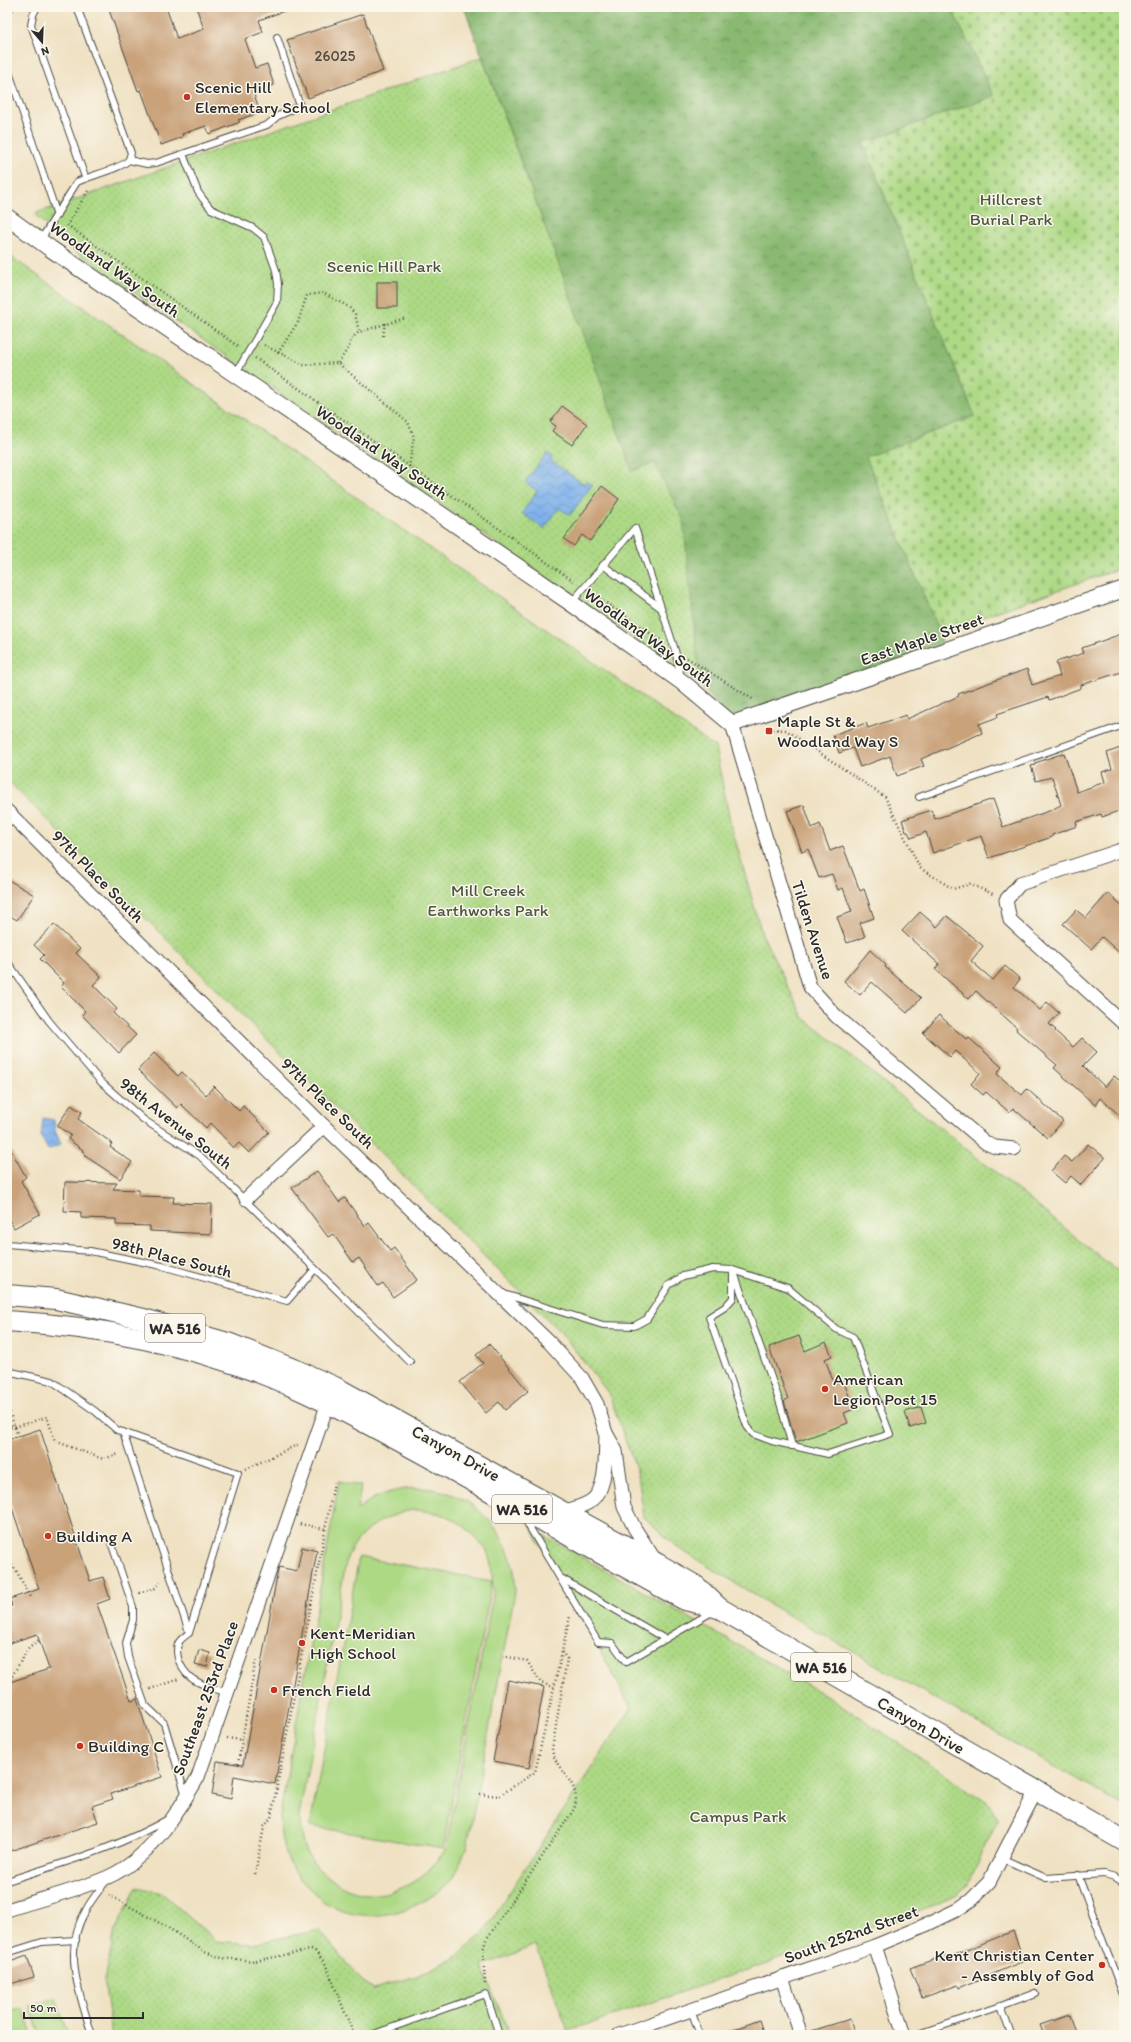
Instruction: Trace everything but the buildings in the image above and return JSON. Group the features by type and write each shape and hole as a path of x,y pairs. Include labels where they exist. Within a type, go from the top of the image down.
{"main road":[{"name":"WA 516","path":"7,1295 56,1299 144,1319 228,1343 331,1395"},
{"name":"WA 516","path":"7,1321 55,1324 145,1339 225,1361 288,1384 331,1395"},
{"name":"Canyon Drive","path":"331,1395 519,1507 686,1600 719,1608"},
{"name":"Canyon Drive","path":"331,1395 562,1512 658,1564 696,1586 719,1608 1124,1841"}],"street":[{"name":"Woodland Way South","path":"7,216 40,241 570,603 682,682 732,724"},
{"name":"East Maple Street","path":"732,724 1124,589"},
{"name":"Tilden Avenue","path":"732,724 810,987 836,1016 986,1143 995,1147 1014,1149"},
{"name":"97th Place South","path":"7,811 324,1126 498,1293 582,1378 597,1404 606,1432 618,1455 624,1507 635,1529 658,1564"},
{"path":"1124,849 1020,884 1006,900 1010,920 1124,1024"},
{"path":"246,1199 324,1126"},
{"name":"Southeast 253rd Place","path":"7,1910 109,1876 141,1856 178,1813 198,1777 331,1395"},
{"name":"97th Place South","path":"562,1512 582,1507 593,1500 598,1493 604,1469 606,1432"},
{"name":"South 252nd Street","path":"619,2035 875,1946 957,1910 971,1900 988,1882 1036,1791"},
{"path":"875,1946 904,2035"},
{"path":"782,1978 801,2035"}],"lane":[{"path":"7,11 11,7"},
{"path":"37,7 32,15 31,25 85,177"},
{"path":"40,241 77,182 85,177 124,165 129,160 130,153 77,7"},
{"path":"129,160 147,164 156,163 267,125 278,116 300,106 277,37"},
{"path":"7,66 57,215"},
{"path":"183,154 198,192 211,209 253,228 264,237 271,254 278,284 277,302 235,374"},
{"path":"570,603 635,528 675,650 682,682"},
{"path":"603,565 661,608"},
{"path":"919,797 1124,724"},
{"name":"98th Avenue South","path":"7,961 49,1022 101,1082 144,1120 200,1156 246,1199 410,1362"},
{"name":"98th Place South","path":"7,1244 90,1251 162,1266 287,1301 315,1269"},
{"path":"498,1293 603,1325 634,1326 647,1318 669,1285 683,1276 714,1269 733,1270 788,1288 836,1329 853,1336 890,1434 828,1454 792,1446 753,1434 747,1426 709,1317 726,1307 734,1298 733,1270"},
{"path":"733,1270 780,1403 792,1446"},
{"path":"7,1371 52,1381 95,1410 117,1430 238,1473 189,1633 178,1643 177,1655 181,1666 187,1675 194,1680 227,1693"},
{"path":"123,1432 189,1633"},
{"path":"519,1507 598,1642 612,1643 626,1662 719,1608"},
{"path":"112,1545 132,1600 134,1613 126,1643 128,1657 145,1705 164,1723 186,1797"},
{"path":"560,1577 664,1639"},
{"path":"7,1881 98,1851 141,1834 178,1813"},
{"path":"1001,1858 1046,1878 1104,1874 1115,1877 1124,1883"},
{"path":"1078,1875 1122,1986 1124,1997"},
{"path":"92,2035 74,1977 73,1954 84,1912 109,1876"},
{"path":"7,1953 42,1942 76,1940"},
{"path":"916,2035 1036,1993"},
{"path":"370,2035 486,1994 499,2035"},
{"path":"1001,2006 1011,2035"},
{"path":"691,2010 700,2035"}],"path":[{"path":"67,225 88,190"},
{"path":"278,353 298,322 307,295 323,293 348,306 355,314 358,332"},
{"path":"338,363 349,347 351,339 358,332 406,318"},
{"path":"383,336 385,323"},
{"path":"256,340 278,353 304,365 338,363 408,422 414,437 409,467"},
{"path":"7,1405 18,1436"},
{"path":"7,1428 47,1417 55,1441 103,1459 129,1450"},
{"path":"7,1424 15,1427"},
{"path":"238,1473 316,1435"},
{"path":"255,1874 264,1827 271,1818 334,1483"},
{"path":"286,1521 325,1529"},
{"path":"7,1558 20,1576 30,1597"},
{"path":"135,1594 155,1588"},
{"path":"480,1794 499,1796 535,1772 573,1600"},
{"path":"8,1683 28,1646 39,1640"},
{"path":"486,1994 483,1950 486,1940 574,1809 578,1799 573,1785 554,1760 552,1750 567,1659 562,1652"},
{"path":"238,1764 257,1653"},
{"path":"503,1656 527,1661 541,1683 554,1687"},
{"path":"151,1688 174,1681"},
{"path":"100,1890 167,1927 205,1952 222,1958 255,1961 315,1950 326,1963 354,2035"}],"green space":[{"path":"464,7 951,7 994,96 863,143 975,416 866,457 939,632 944,651 732,724 700,684 677,516 632,471 559,265"},
{"name":"Hillcrest Burial Park","path":"951,7 1124,7 1124,567 939,632 866,457 975,416 863,143 994,96"},
{"name":"Scenic Hill Park","path":"482,57 559,265 632,471 654,463 683,519 700,684 66,245 34,214"},
{"name":"Mill Creek Earthworks Park","path":"7,254 715,747 731,825 762,934 803,1017 1124,1276 1124,1806 771,1605 678,1548 644,1517 638,1475 609,1394 562,1334 7,780"},
{"path":"339,1481 361,1486 357,1510 372,1499 396,1491 419,1488 441,1491 461,1499 480,1511 495,1527 506,1547 514,1571 515,1592 467,1846 456,1871 447,1884 434,1894 420,1903 404,1910 388,1914 371,1915 354,1914 338,1909 318,1897 302,1881 293,1869 283,1845 280,1815","holes":["412,1510 449,1517 465,1527 484,1547 491,1564 493,1594 446,1848 436,1862 423,1875 409,1884 393,1891 377,1894 360,1893 344,1887 325,1874 313,1863 304,1843 299,1816 347,1557 359,1539 382,1521 391,1516"]},
{"name":"Campus Park","path":"531,1528 831,1698 992,1806 998,1819 967,1886 957,1894 929,1908 568,2031 536,1945 482,1966 510,2035 482,2030 465,2035 112,2035 104,1979 115,1931 137,1887 162,1893 216,1941 253,1944 319,1930 362,1981 374,1989 416,1976 457,1957 482,1934 631,1708 573,1600"},
{"path":"359,1557 492,1581 443,1849 310,1826"},
{"path":"56,1998 68,2035 40,2035 30,2006"},
{"path":"23,2008 32,2035 7,2035 7,2013"}],"water":[{"path":"547,453 552,457 550,460 584,484 586,481 592,485 570,515 559,508 544,529 522,513 537,491 525,482"},
{"path":"43,1118 54,1120 55,1131 61,1144 48,1150 41,1137"}],"place":[{"name":"Scenic Hill Elementary School","path":"187,97"},
{"name":"Maple St & Woodland Way S","path":"769,731"},
{"name":"American Legion Post 15","path":"825,1389"},
{"name":"Building A","path":"48,1536"},
{"name":"Kent-Meridian High School","path":"302,1643"},
{"name":"French Field","path":"274,1690"},
{"name":"Building C","path":"80,1746"},
{"name":"Kent Christian Center - Assembly of God","path":"1102,1965"}]}
